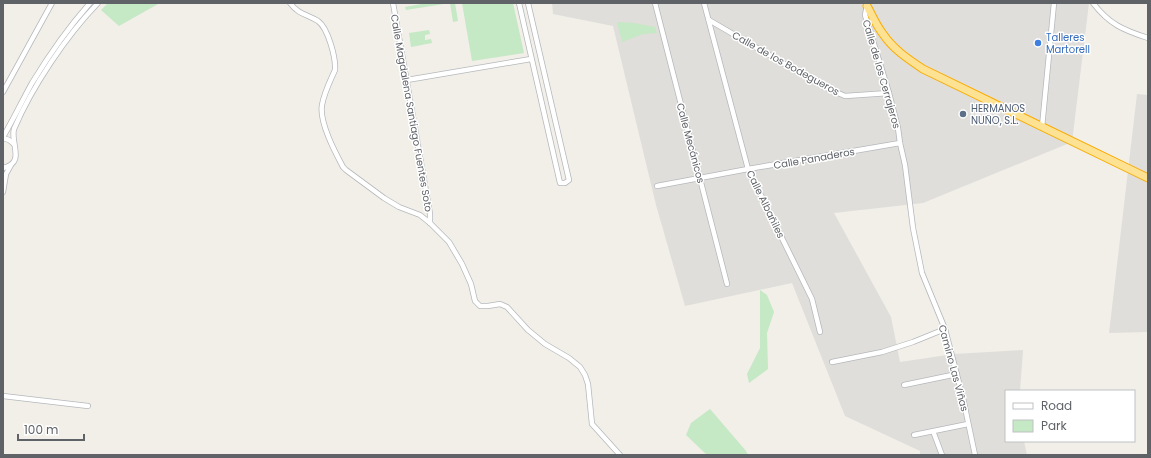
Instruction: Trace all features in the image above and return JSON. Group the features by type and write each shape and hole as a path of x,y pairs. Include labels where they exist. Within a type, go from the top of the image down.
{"highway":[{"path":"867,6 882,33 895,48 907,59 923,69 1148,178"}],"street":[{"path":"3,92 52,3"},
{"path":"14,144 3,138 16,112 41,69 71,26 90,3"},
{"path":"3,192 6,174 17,155 14,144 14,129 42,77 62,47 98,3"},
{"path":"290,3 301,14 313,18 322,24 332,49 335,60 335,70 322,103 321,114 324,125 343,167 384,198 400,207 420,215 449,242 462,264 471,284 475,301 480,306 500,304 508,307 528,330 545,344 569,358 580,367 588,384 592,424 620,455"},
{"name":"Calle Magdalena Santiago Fuentes Soto","path":"394,3 430,223"},
{"path":"519,3 560,183 565,183 569,180 528,3"},
{"name":"Calle Mecánicos","path":"655,3 727,284"},
{"name":"Calle Albañiles","path":"704,3 710,20 748,169 812,299 820,332"},
{"path":"1042,127 1054,3"},
{"path":"1093,3 1108,20 1122,29 1148,38"},
{"name":"Calle de los Cerrajeros","path":"867,6 866,15 889,93 898,128 900,143"},
{"name":"Calle de los Bodegueros","path":"710,20 824,87 845,96 889,93"},
{"path":"407,80 531,59"},
{"name":"Calle Panaderos","path":"657,186 900,143"},
{"name":"Camino Las Viñas","path":"900,143 905,165 913,228 922,273 945,329 964,398 975,455"},
{"path":"3,168 12,164"},
{"path":"832,362 882,352 913,342 945,329"},
{"path":"904,385 957,374"},
{"path":"3,396 88,406"},
{"path":"914,434 968,424"},
{"path":"933,431 942,455"}],"shaded area":[{"path":"552,3 1089,3 1072,142 923,203 834,213 891,317 900,362 954,354 1023,350 1020,390 1005,390 1005,442 1024,442 1027,455 920,455 920,451 845,416 792,283 685,306 656,205 613,26 553,14"},
{"path":"1137,94 1148,95 1148,332 1109,333"}],"green space":[{"path":"108,3 158,4 119,26 101,10"},
{"path":"427,3 450,3 406,10 405,7"},
{"path":"450,3 455,3 458,21 453,22"},
{"path":"462,3 513,3 524,53 472,61"},
{"path":"617,22 634,23 655,27 657,33 643,34 622,42"},
{"path":"429,30 430,34 425,35 425,40 431,39 432,43 411,47 409,33"},
{"path":"760,290 767,295 774,312 767,333 768,369 749,383 747,374 760,348"},
{"path":"710,409 748,455 707,455 686,435 691,423"}],"place":[{"name":"Talleres Martorell","path":"1038,43"},
{"name":"HERMANOS NUÑO, S.L.","path":"963,114"}]}
